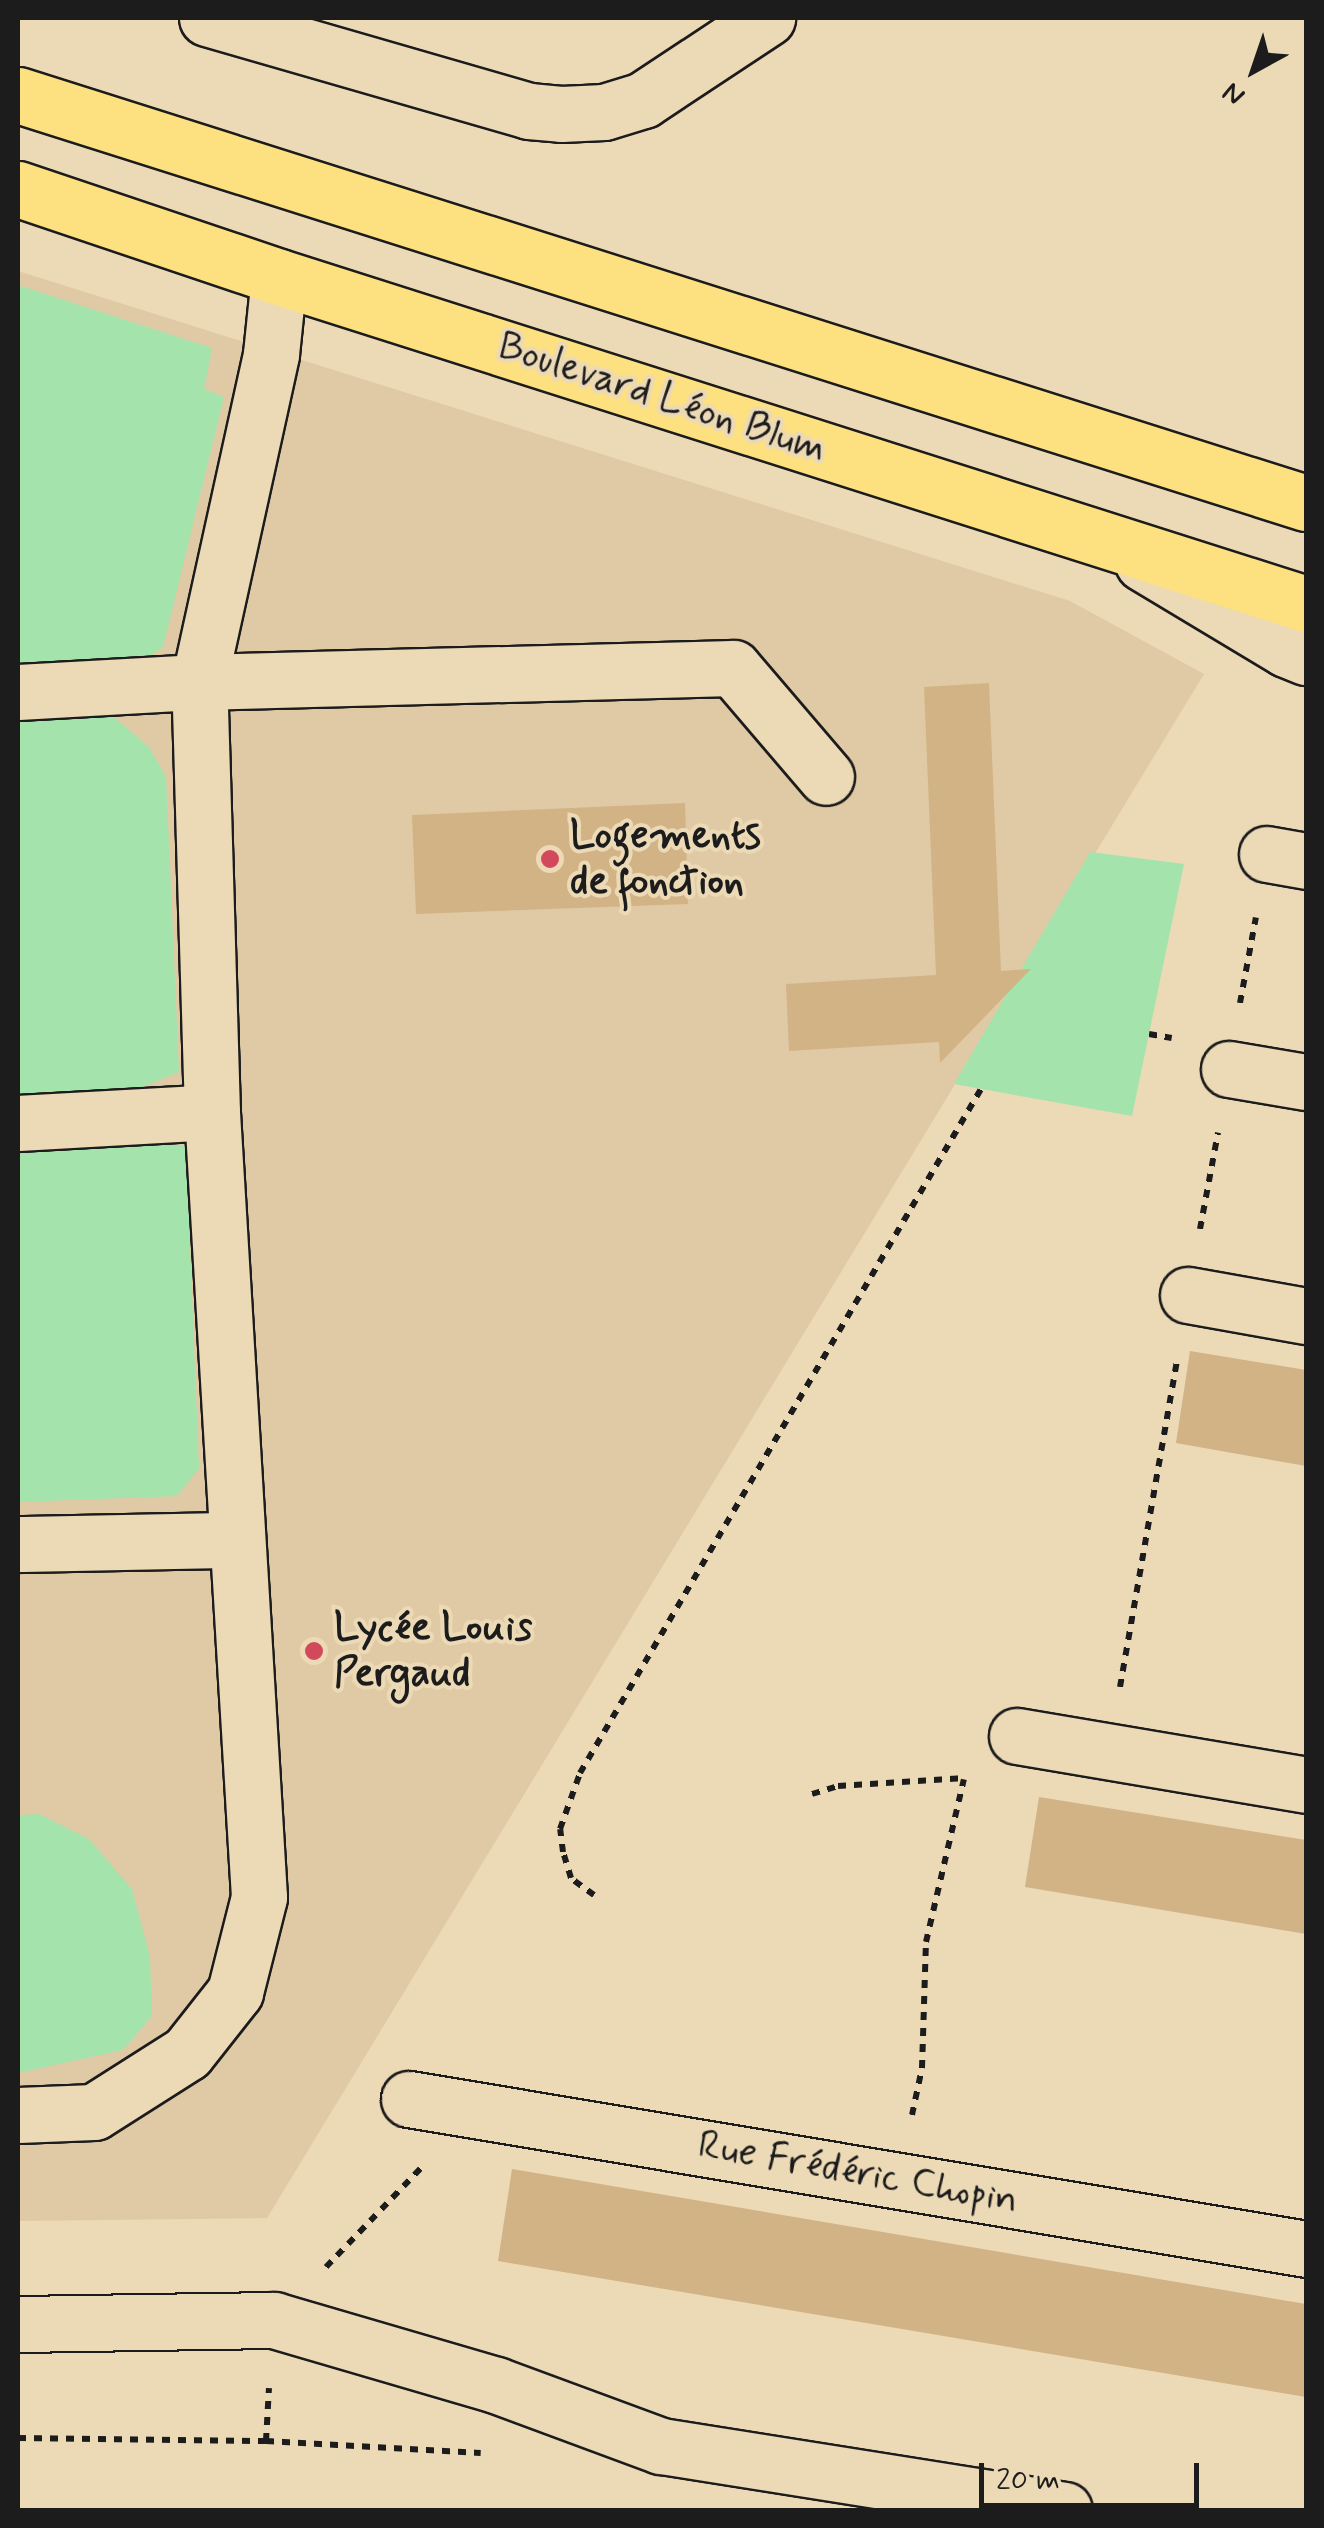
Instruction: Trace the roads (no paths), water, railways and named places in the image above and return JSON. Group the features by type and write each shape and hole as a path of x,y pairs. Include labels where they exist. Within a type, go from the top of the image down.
{"main road":[{"path":"18,94 1306,503"},
{"name":"Boulevard Léon Blum","path":"18,189 279,278 1306,604"}],"lane":[{"path":"207,18 529,111 561,114 604,112 643,100 768,18"},
{"path":"18,2114 94,2112 187,2053 235,1992 258,1897 212,1112 199,682 271,354 279,278"},
{"path":"1098,536 1286,649 1306,657"},
{"path":"18,692 199,682 733,668 826,777"},
{"path":"1229,1069 1306,1082"},
{"path":"18,1123 212,1112"},
{"path":"1188,1294 1306,1316"},
{"path":"18,1544 235,1540"},
{"path":"1018,1736 1306,1785"},
{"name":"Rue Frédéric Chopin","path":"409,2099 1306,2249"},
{"path":"18,2324 274,2320 496,2386 661,2446 1064,2510"}],"place":[{"name":"Logements de fonction","path":"550,859"},
{"name":"Lycée Louis Pergaud","path":"314,1651"}]}
